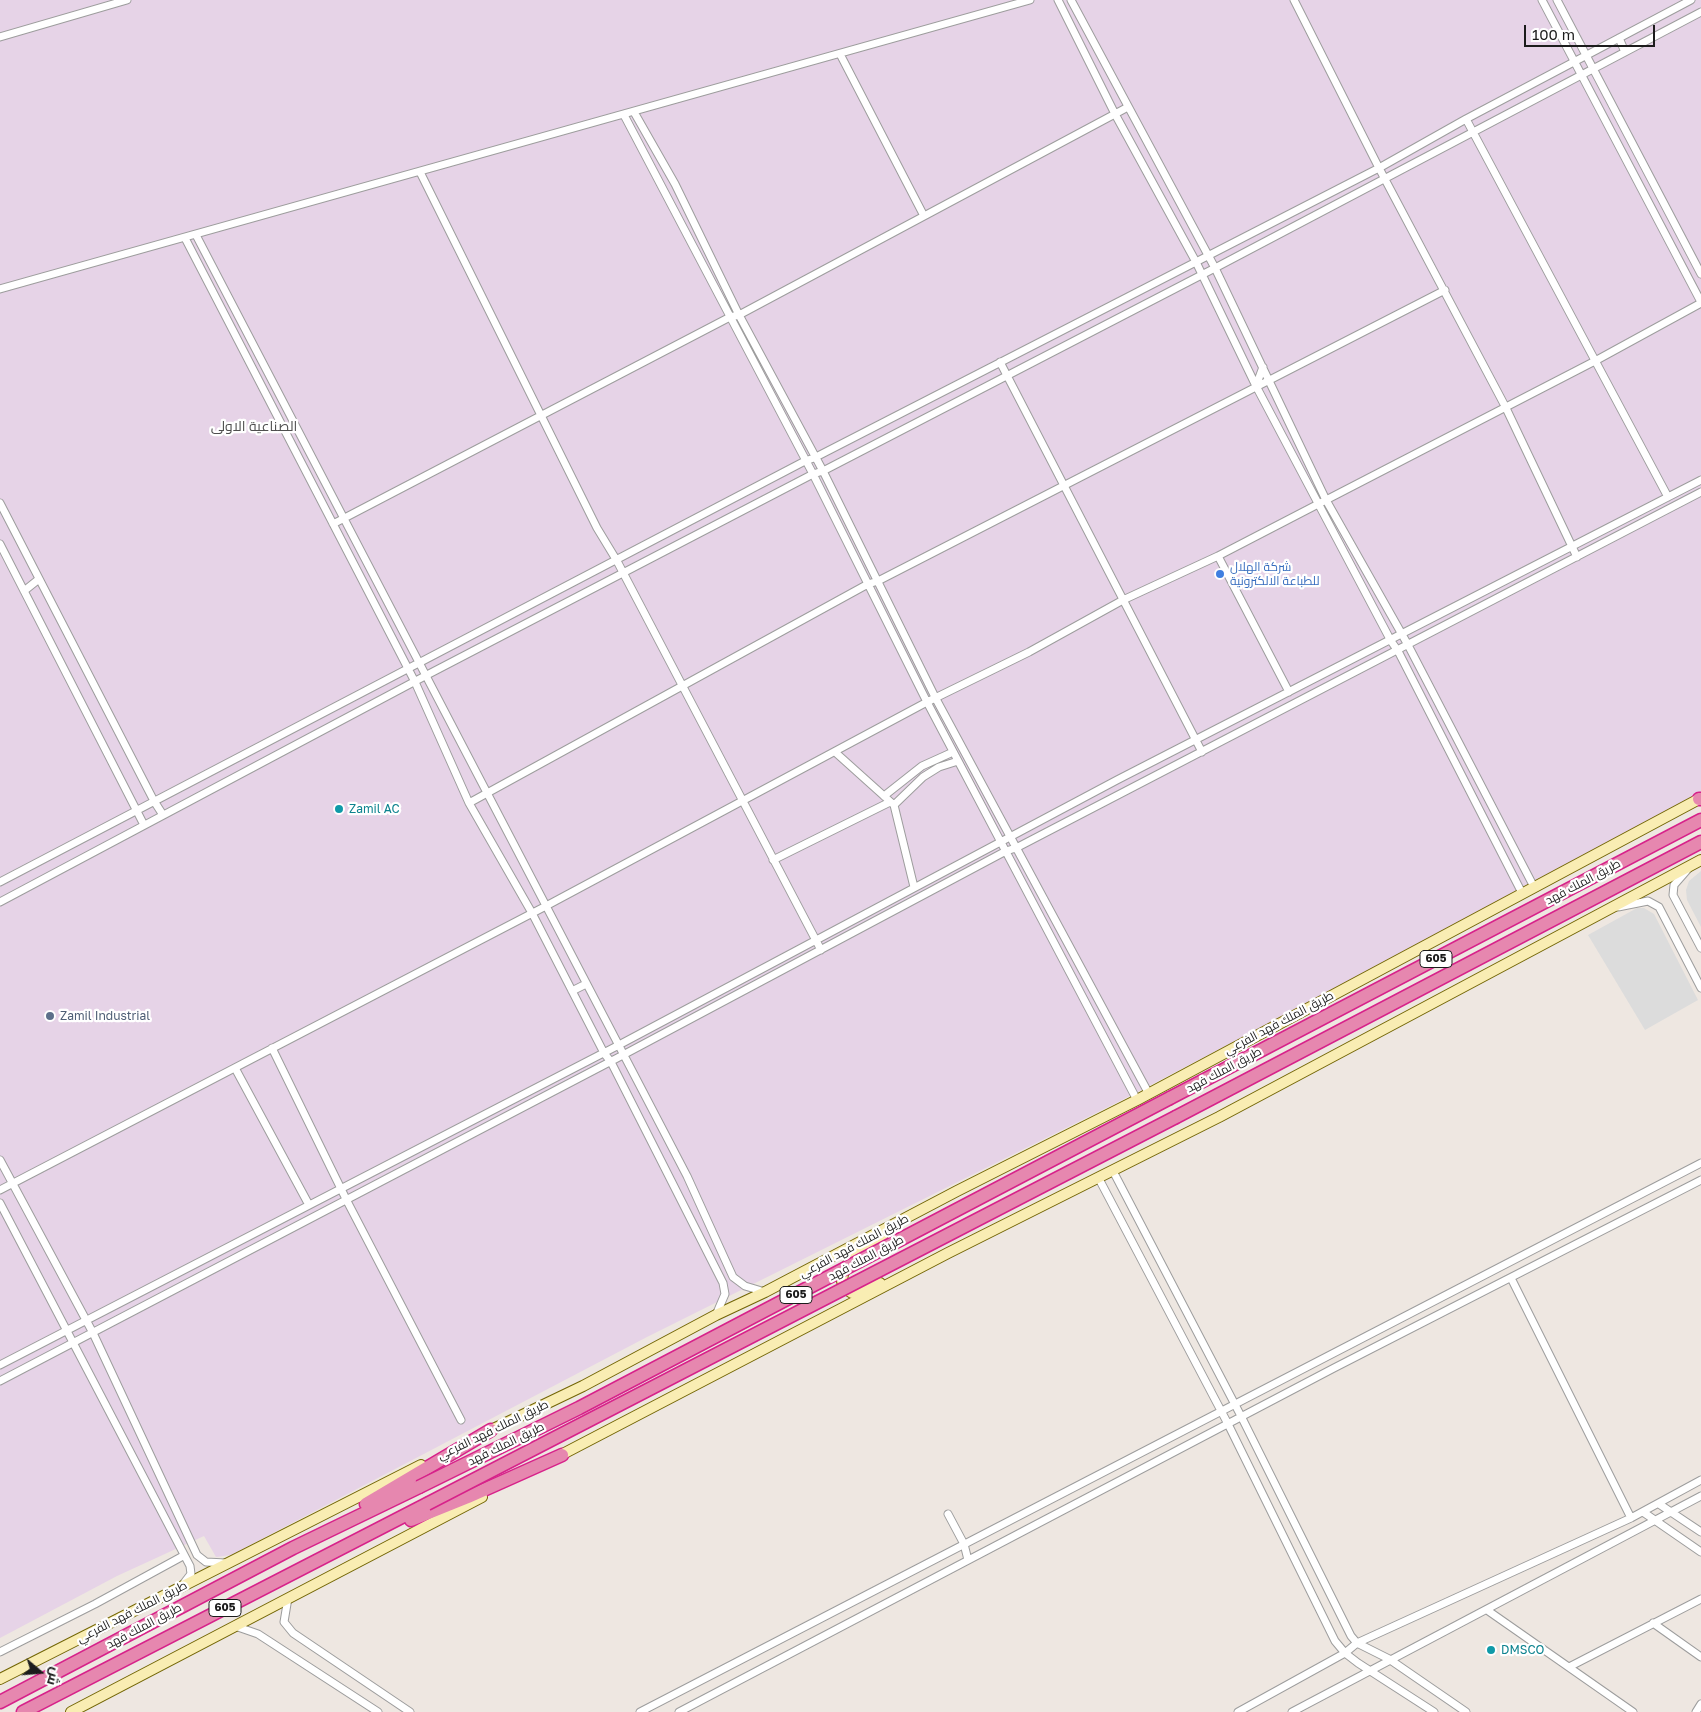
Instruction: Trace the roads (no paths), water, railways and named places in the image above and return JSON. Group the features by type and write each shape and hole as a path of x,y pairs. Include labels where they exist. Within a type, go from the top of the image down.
{"highway":[{"name":"طريق الملك فهد","path":"0,1702 293,1548 596,1398 1701,820"},
{"name":"طريق الملك فهد","path":"23,1712 1176,1117 1701,842"},
{"path":"293,1548 491,1430"},
{"path":"342,1548 468,1497 562,1455"}],"main road":[{"name":"طريق الملك فهد الفرعي","path":"0,1679 226,1563 583,1386 716,1315 765,1292 1150,1094 1700,799"},
{"path":"71,1712 948,1253 1113,1171 1701,860"},
{"path":"948,1253 860,1291 852,1293 848,1291 842,1281 842,1274 850,1260 957,1192"}],"street":[{"path":"0,37 127,0"},
{"path":"0,289 840,54 1010,3 1030,0"},
{"path":"1058,0 1114,114 1196,262 1256,386 1398,651 1522,893"},
{"path":"1071,0 1215,268 1326,500 1408,645 1534,887"},
{"path":"1294,0 1379,168 1505,406 1577,557"},
{"path":"0,1190 532,914 927,702 936,700 1029,652 1122,600 1218,556 1595,361 1701,302 1542,0"},
{"path":"1557,0 1701,274"},
{"path":"0,882 805,461 1379,168 1466,119 1692,0"},
{"path":"0,902 425,676 813,474 823,471 1202,275 1701,12"},
{"path":"1619,38 1625,52"},
{"path":"840,54 924,216"},
{"path":"333,524 730,317 740,315 1128,107"},
{"path":"634,112 675,184 740,315 814,458 823,471 936,700 1150,1094"},
{"path":"624,114 813,474 953,752 1137,1100"},
{"path":"1466,119 1668,497"},
{"path":"420,172 543,416 597,528 624,574 821,950"},
{"path":"196,235 418,664 687,1176 733,1277 745,1286 765,1292"},
{"path":"185,238 415,682 469,803 532,914 674,1183 723,1283 725,1294 716,1315"},
{"path":"469,803 682,684 868,584 878,581 1445,290"},
{"path":"1000,362 1066,485 1122,600 1202,752"},
{"path":"1256,386 1263,367"},
{"path":"0,1365 618,1046 1000,842 1010,839 1196,740 1573,548 1701,480"},
{"path":"1318,504 1322,490"},
{"path":"0,1381 347,1201 362,1190 611,1062 1006,851 1016,848 1398,651 1701,492"},
{"path":"0,503 154,802 163,815"},
{"path":"0,544 144,825"},
{"path":"1218,556 1289,692"},
{"path":"24,591 39,579"},
{"path":"835,752 892,804 914,888"},
{"path":"884,796 922,766 953,752"},
{"path":"773,860 892,804 923,776 939,767 958,761"},
{"path":"1463,777 1474,772"},
{"path":"1690,866 1674,885 1673,895 1701,948"},
{"path":"1606,909 1648,901 1654,903 1659,908 1701,988"},
{"path":"1067,966 1077,962"},
{"path":"572,991 586,984"},
{"path":"272,1048 343,1189 347,1201 461,1420"},
{"path":"236,1068 309,1205"},
{"path":"0,1160 93,1333 197,1555 206,1562 226,1563"},
{"path":"640,1712 1701,1163"},
{"path":"1113,1171 1234,1406 1242,1418 1351,1636 1357,1643 1389,1659 1466,1712"},
{"path":"674,1183 687,1176"},
{"path":"1098,1177 1228,1424 1335,1641 1345,1653 1434,1712"},
{"path":"679,1712 1228,1424 1701,1180"},
{"path":"0,1203 68,1330 183,1556 191,1574 183,1586"},
{"path":"1511,1278 1631,1518"},
{"path":"1238,1712 1345,1653 1357,1643 1631,1518 1701,1480"},
{"path":"1292,1712 1372,1671 1389,1659 1487,1610 1701,1496"},
{"path":"1659,1504 1701,1532"},
{"path":"1643,1512 1701,1552"},
{"path":"948,1514 964,1544 968,1560"},
{"path":"0,1652 96,1604 183,1556"},
{"path":"288,1598 284,1622 294,1633 410,1712"},
{"path":"1569,1668 1701,1599"},
{"path":"1487,1610 1633,1712"},
{"path":"1653,1623 1701,1657"},
{"path":"235,1626 258,1634 378,1712"},
{"path":"1696,1712 1701,1704"}],"place":[{"name":"شركة الهلال للطباعة الالكترونية","path":"1220,574"},
{"name":"Zamil AC","path":"339,809"},
{"name":"Zamil Industrial","path":"50,1016"},
{"name":"DMSCO","path":"1491,1650"}],"district":[{"name":"الصناعية الاولى","path":"254,427"}]}
